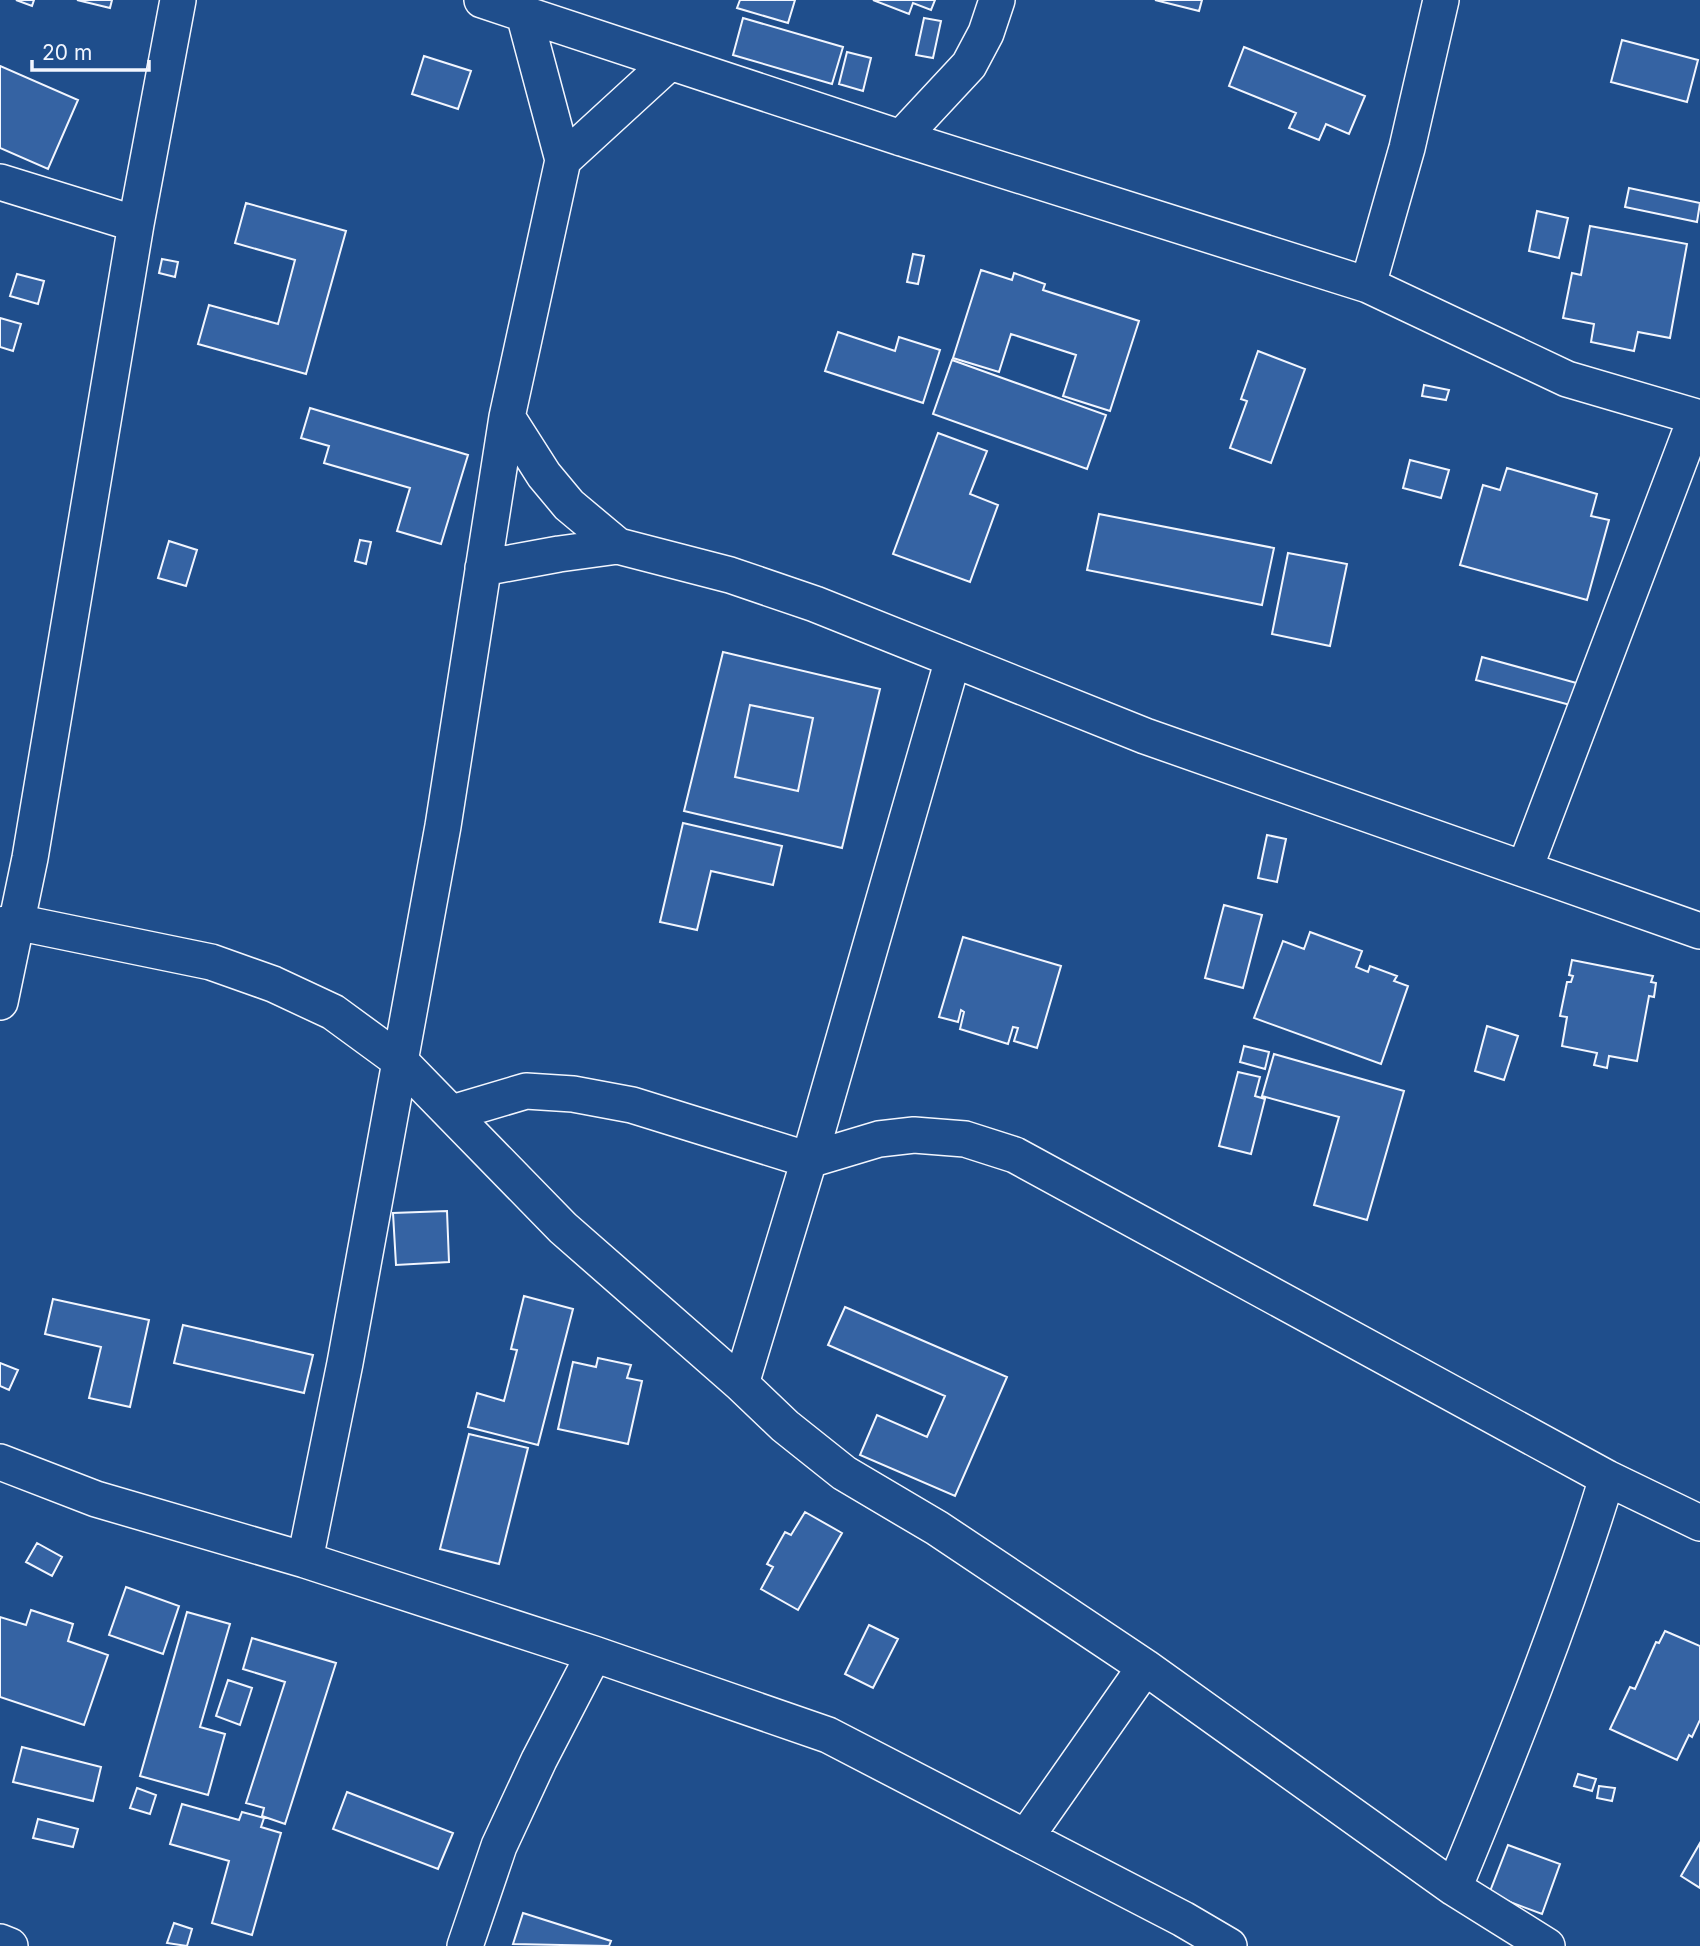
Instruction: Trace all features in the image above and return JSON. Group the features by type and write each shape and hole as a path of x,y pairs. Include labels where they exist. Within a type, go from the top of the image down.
{"street":[{"path":"482,0 901,138 1368,285 1567,379 1698,417 1525,868"},
{"path":"901,138 969,65 986,33 997,0"},
{"path":"1368,285 1407,148 1441,0"},
{"path":"0,1002 8,924 30,858 136,224 179,1"},
{"path":"305,1560 348,1349 443,826 507,417 563,160 524,14"},
{"path":"563,160 670,62"},
{"path":"0,182 136,224"},
{"path":"507,417 544,475 569,505 618,546"},
{"path":"483,568 618,546 742,579 815,604 1145,736 1700,931"},
{"path":"741,1384 809,1160 953,659"},
{"path":"8,924 211,962 273,984 333,1012 400,1061 563,1228 785,1426 844,1473 937,1528 1145,1667 1454,1888 1547,1946"},
{"path":"452,1113 526,1091 573,1094 632,1105 809,1160 879,1139 914,1135 965,1139 1015,1155 1607,1478 1700,1523"},
{"path":"0,1462 96,1499 305,1560 594,1654 828,1735 1183,1919 1229,1946"},
{"path":"1454,1888 1519,1732 1584,1552 1607,1478"},
{"path":"465,1946 499,1846 539,1760 594,1654"},
{"path":"1026,1837 1145,1667"},
{"path":"0,1942 10,1946"}],"building":[{"path":"16,0 34,0 32,6"},
{"path":"77,0 112,0 110,8"},
{"path":"740,0 795,0 788,23 737,8"},
{"path":"873,0 935,0 931,10 913,3 909,14"},
{"path":"1155,0 1202,0 1199,11"},
{"path":"743,18 843,47 832,84 733,55"},
{"path":"924,18 941,21 933,58 916,55"},
{"path":"1622,40 1698,60 1687,102 1611,82"},
{"path":"1244,47 1365,96 1349,134 1326,124 1319,140 1289,128 1296,113 1229,86"},
{"path":"847,52 871,58 863,91 839,84"},
{"path":"424,56 471,71 458,109 412,94"},
{"path":"0,66 78,100 48,169 0,148"},
{"path":"1629,188 1700,203 1697,222 1625,207"},
{"path":"246,203 346,231 306,374 198,344 209,305 278,324 295,260 235,243"},
{"path":"1537,211 1568,218 1559,258 1529,251"},
{"path":"1590,226 1687,244 1670,338 1638,332 1634,351 1591,342 1594,324 1563,318 1572,273 1581,275"},
{"path":"913,254 924,256 918,284 907,282"},
{"path":"162,259 178,262 175,277 159,273"},
{"path":"981,270 1012,280 1014,273 1045,284 1043,290 1139,321 1110,411 1063,396 1076,355 1011,334 999,372 953,358"},
{"path":"17,274 44,281 38,304 10,296"},
{"path":"0,318 21,324 13,351 0,347"},
{"path":"838,332 895,351 899,337 940,350 923,403 825,371"},
{"path":"1258,351 1305,369 1271,463 1230,448 1247,401 1241,399"},
{"path":"952,360 1106,415 1087,469 933,414"},
{"path":"1424,385 1449,390 1446,400 1422,396"},
{"path":"310,408 468,455 441,544 397,531 410,488 324,463 329,446 301,438"},
{"path":"938,433 987,451 970,494 998,505 970,582 893,554"},
{"path":"1410,460 1449,470 1441,498 1403,488"},
{"path":"1507,468 1597,494 1591,516 1609,520 1587,600 1460,565 1483,485 1500,490"},
{"path":"1099,514 1274,548 1262,605 1087,570"},
{"path":"360,540 371,542 366,564 355,561"},
{"path":"169,541 197,550 186,586 158,578"},
{"path":"1288,553 1347,564 1330,646 1272,634"},
{"path":"723,652 880,689 842,848 684,811","holes":["750,705 813,718 798,791 735,777"]},
{"path":"1482,657 1580,684 1574,706 1476,680"},
{"path":"750,705 813,718 798,791 735,777"},
{"path":"683,823 782,846 773,885 711,871 697,930 660,922"},
{"path":"1267,835 1286,839 1277,882 1258,878"},
{"path":"1224,905 1262,915 1243,988 1205,978"},
{"path":"1310,932 1362,951 1356,967 1368,972 1370,966 1397,976 1394,981 1408,986 1381,1064 1254,1018 1283,941 1304,949"},
{"path":"963,937 1061,966 1037,1048 1014,1041 1018,1028 1013,1027 1008,1044 960,1029 964,1012 961,1010 958,1022 939,1017"},
{"path":"1572,960 1653,976 1651,982 1656,983 1654,997 1649,996 1637,1061 1609,1056 1607,1068 1594,1065 1597,1053 1562,1046 1567,1017 1560,1016 1567,982 1571,982 1573,976 1569,975"},
{"path":"1487,1026 1518,1036 1504,1080 1475,1071"},
{"path":"1244,1046 1269,1052 1265,1069 1240,1062"},
{"path":"1274,1054 1404,1091 1367,1220 1314,1205 1339,1117 1262,1096"},
{"path":"1238,1072 1260,1077 1255,1096 1265,1099 1251,1154 1219,1146"},
{"path":"447,1211 449,1262 396,1265 393,1213"},
{"path":"524,1296 573,1309 538,1445 468,1427 477,1393 504,1401 517,1350 511,1349"},
{"path":"53,1299 149,1320 130,1407 89,1398 101,1347 45,1334"},
{"path":"845,1307 1007,1377 955,1496 860,1455 877,1415 927,1437 945,1396 828,1345"},
{"path":"183,1325 313,1355 304,1393 174,1363"},
{"path":"598,1358 631,1365 627,1378 642,1381 628,1444 558,1429 573,1362 596,1367"},
{"path":"0,1363 18,1370 9,1390 0,1386"},
{"path":"469,1434 528,1448 499,1564 440,1549"},
{"path":"805,1512 842,1533 798,1610 761,1589 773,1567 767,1564 785,1532 791,1535"},
{"path":"37,1543 62,1557 52,1576 26,1562"},
{"path":"126,1587 179,1606 163,1654 109,1635"},
{"path":"31,1610 73,1624 68,1641 108,1655 84,1725 0,1697 0,1617 26,1625"},
{"path":"187,1612 230,1624 200,1727 225,1734 208,1795 140,1776"},
{"path":"869,1625 898,1639 873,1688 845,1674"},
{"path":"1665,1631 1700,1646 1700,1720 1677,1760 1610,1729 1630,1687 1635,1689 1656,1642 1659,1643"},
{"path":"252,1638 336,1663 285,1824 262,1816 264,1808 246,1803 285,1682 243,1669"},
{"path":"228,1680 252,1688 240,1725 216,1716"},
{"path":"22,1747 101,1767 93,1801 13,1782"},
{"path":"1578,1774 1596,1779 1592,1791 1574,1786"},
{"path":"1599,1786 1615,1788 1612,1801 1597,1798"},
{"path":"137,1788 156,1795 150,1814 130,1808"},
{"path":"347,1792 453,1833 438,1869 333,1829"},
{"path":"182,1804 239,1820 242,1812 264,1818 261,1827 281,1833 252,1935 212,1923 229,1861 170,1844"},
{"path":"38,1819 78,1829 73,1847 33,1838"},
{"path":"1700,1843 1700,1888 1681,1876"},
{"path":"1508,1845 1560,1864 1542,1914 1489,1894"},
{"path":"523,1913 611,1941 609,1946 513,1944"},
{"path":"174,1923 192,1929 187,1946 167,1943"}]}
